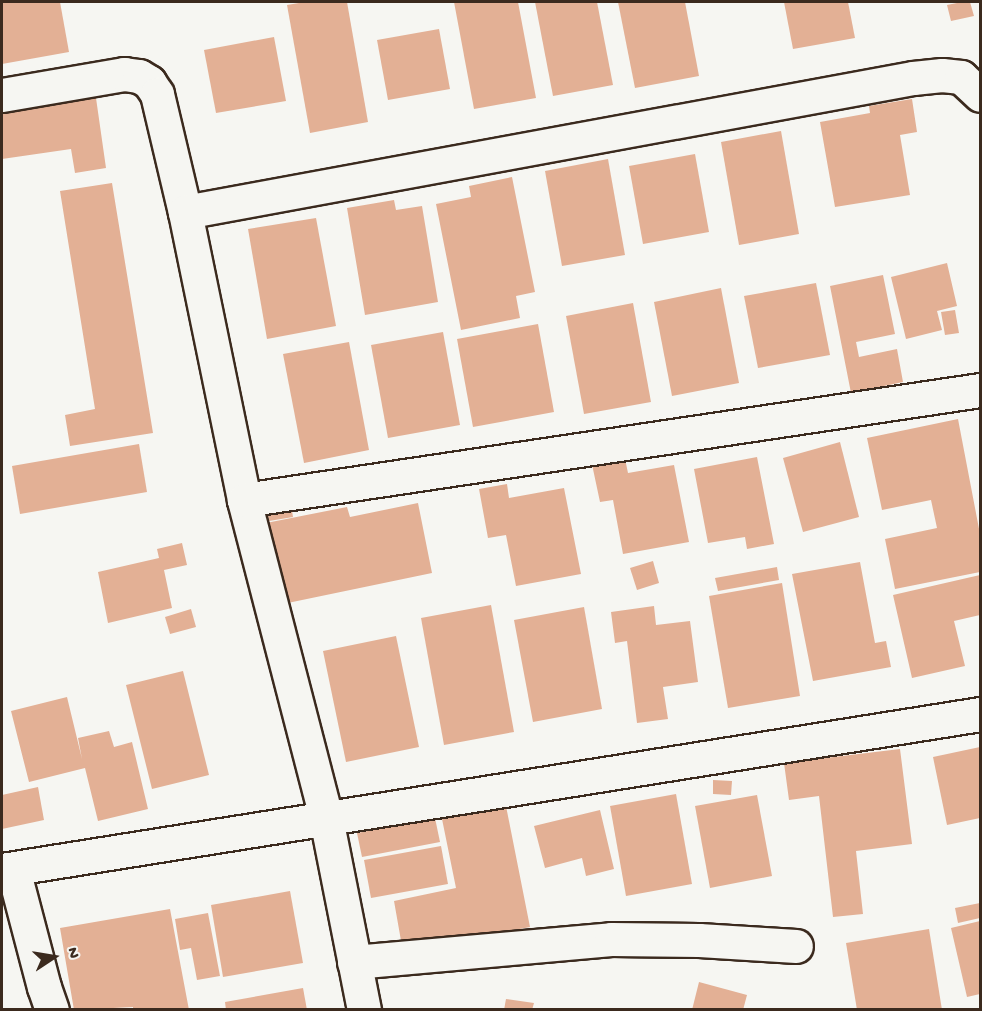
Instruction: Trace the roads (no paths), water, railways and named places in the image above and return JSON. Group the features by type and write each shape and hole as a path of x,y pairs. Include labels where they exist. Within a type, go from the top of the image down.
{"street":[{"path":"2,95 124,74 139,76 149,82 157,94 185,212 244,500 326,818 364,1010"},
{"path":"185,212 913,78 942,75 961,77 981,95"},
{"path":"244,500 981,390"},
{"path":"52,1010 7,869 981,714"},
{"path":"354,962 611,939 699,940 796,946"}]}
